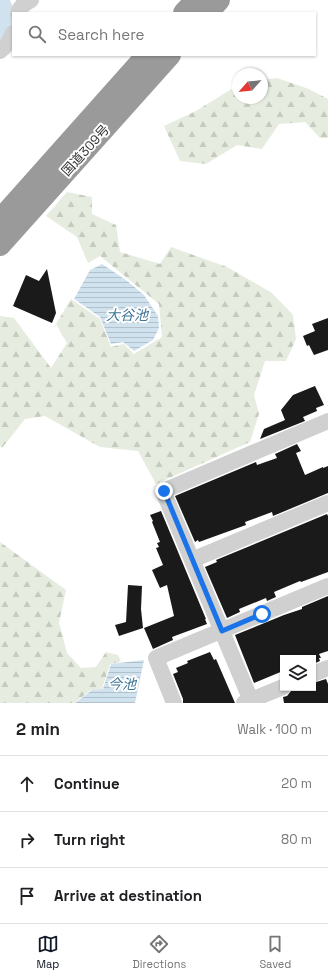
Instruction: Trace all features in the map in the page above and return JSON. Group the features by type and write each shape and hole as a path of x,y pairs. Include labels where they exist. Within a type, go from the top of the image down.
{"highway":[{"path":"185,12 196,0"},
{"path":"208,12 219,0"},
{"name":"国道309号","path":"0,220 146,56"},
{"name":"国道309号","path":"0,245 169,56"}],"street":[{"path":"18,12 22,6 32,0"},
{"path":"0,51 7,45 12,36"},
{"path":"280,688 249,702 222,631 164,491 328,421"},
{"path":"192,560 328,503"},
{"path":"174,703 156,658 328,586"},
{"path":"316,673 328,668"}],"green space":[{"path":"277,78 309,89 328,99 328,138 320,138 305,122 279,124 262,149 237,145 206,164 180,161 164,126 196,111 232,89 232,104 268,104 268,79"},
{"path":"67,192 92,197 92,214 116,225 120,252 160,264 171,247 227,267 272,293 293,315 296,339 286,361 265,361 254,395 259,414 250,442 156,484 138,451 100,447 45,416 25,419 2,448 0,446 0,316 14,318 51,368 67,343 56,324 71,299 100,319 111,347 124,344 134,354 162,337 159,304 100,256 88,263 77,237 46,216"},
{"path":"0,542 66,590 59,623 67,653 81,668 96,667 106,652 118,655 121,662 110,664 102,689 91,690 74,703 0,703"}],"water":[{"name":"大谷池","path":"102,264 126,280 144,295 158,316 159,328 153,340 134,351 123,342 111,344 100,317 74,299 90,270"},
{"name":"今池","path":"144,660 135,703 75,703 92,690 103,689 111,664"}],"building":[{"path":"47,269 56,313 52,323 13,306 26,275 39,281"},
{"path":"328,318 328,350 314,355 309,345 307,346 303,336 315,331 312,324"},
{"path":"315,386 324,405 316,408 317,411 303,417 305,421 260,439 264,429 285,420 281,410 293,395"},
{"path":"297,444 301,451 296,453 305,475 328,466 328,493 273,516 272,512 245,522 246,525 199,542 198,540 195,542 175,496 256,462 257,465 277,458 275,454"},
{"path":"161,511 207,624 172,637 173,640 153,649 144,628 174,616 167,585 160,588 152,570 163,565 156,548 159,547 157,543 160,542 150,515"},
{"path":"327,514 328,572 301,582 300,581 274,592 276,597 267,601 266,598 239,609 240,612 227,618 205,567 217,562 216,560"},
{"path":"128,585 142,586 141,609 143,628 119,636 115,625 126,622"},
{"path":"328,596 328,651 319,654 321,658 319,658 320,661 316,663 316,655 280,655 280,672 254,683 235,635 302,609 302,607"},
{"path":"210,652 214,660 216,659 235,703 183,703 183,699 173,674 178,672 176,668 188,663 187,661"},
{"path":"326,679 328,684 328,703 284,703 283,697 287,696 291,691 316,691 316,682"}],"waterway":[{"path":"0,7 2,18 0,27"}],"route":[{"path":"164,491 222,631 262,614"}]}
